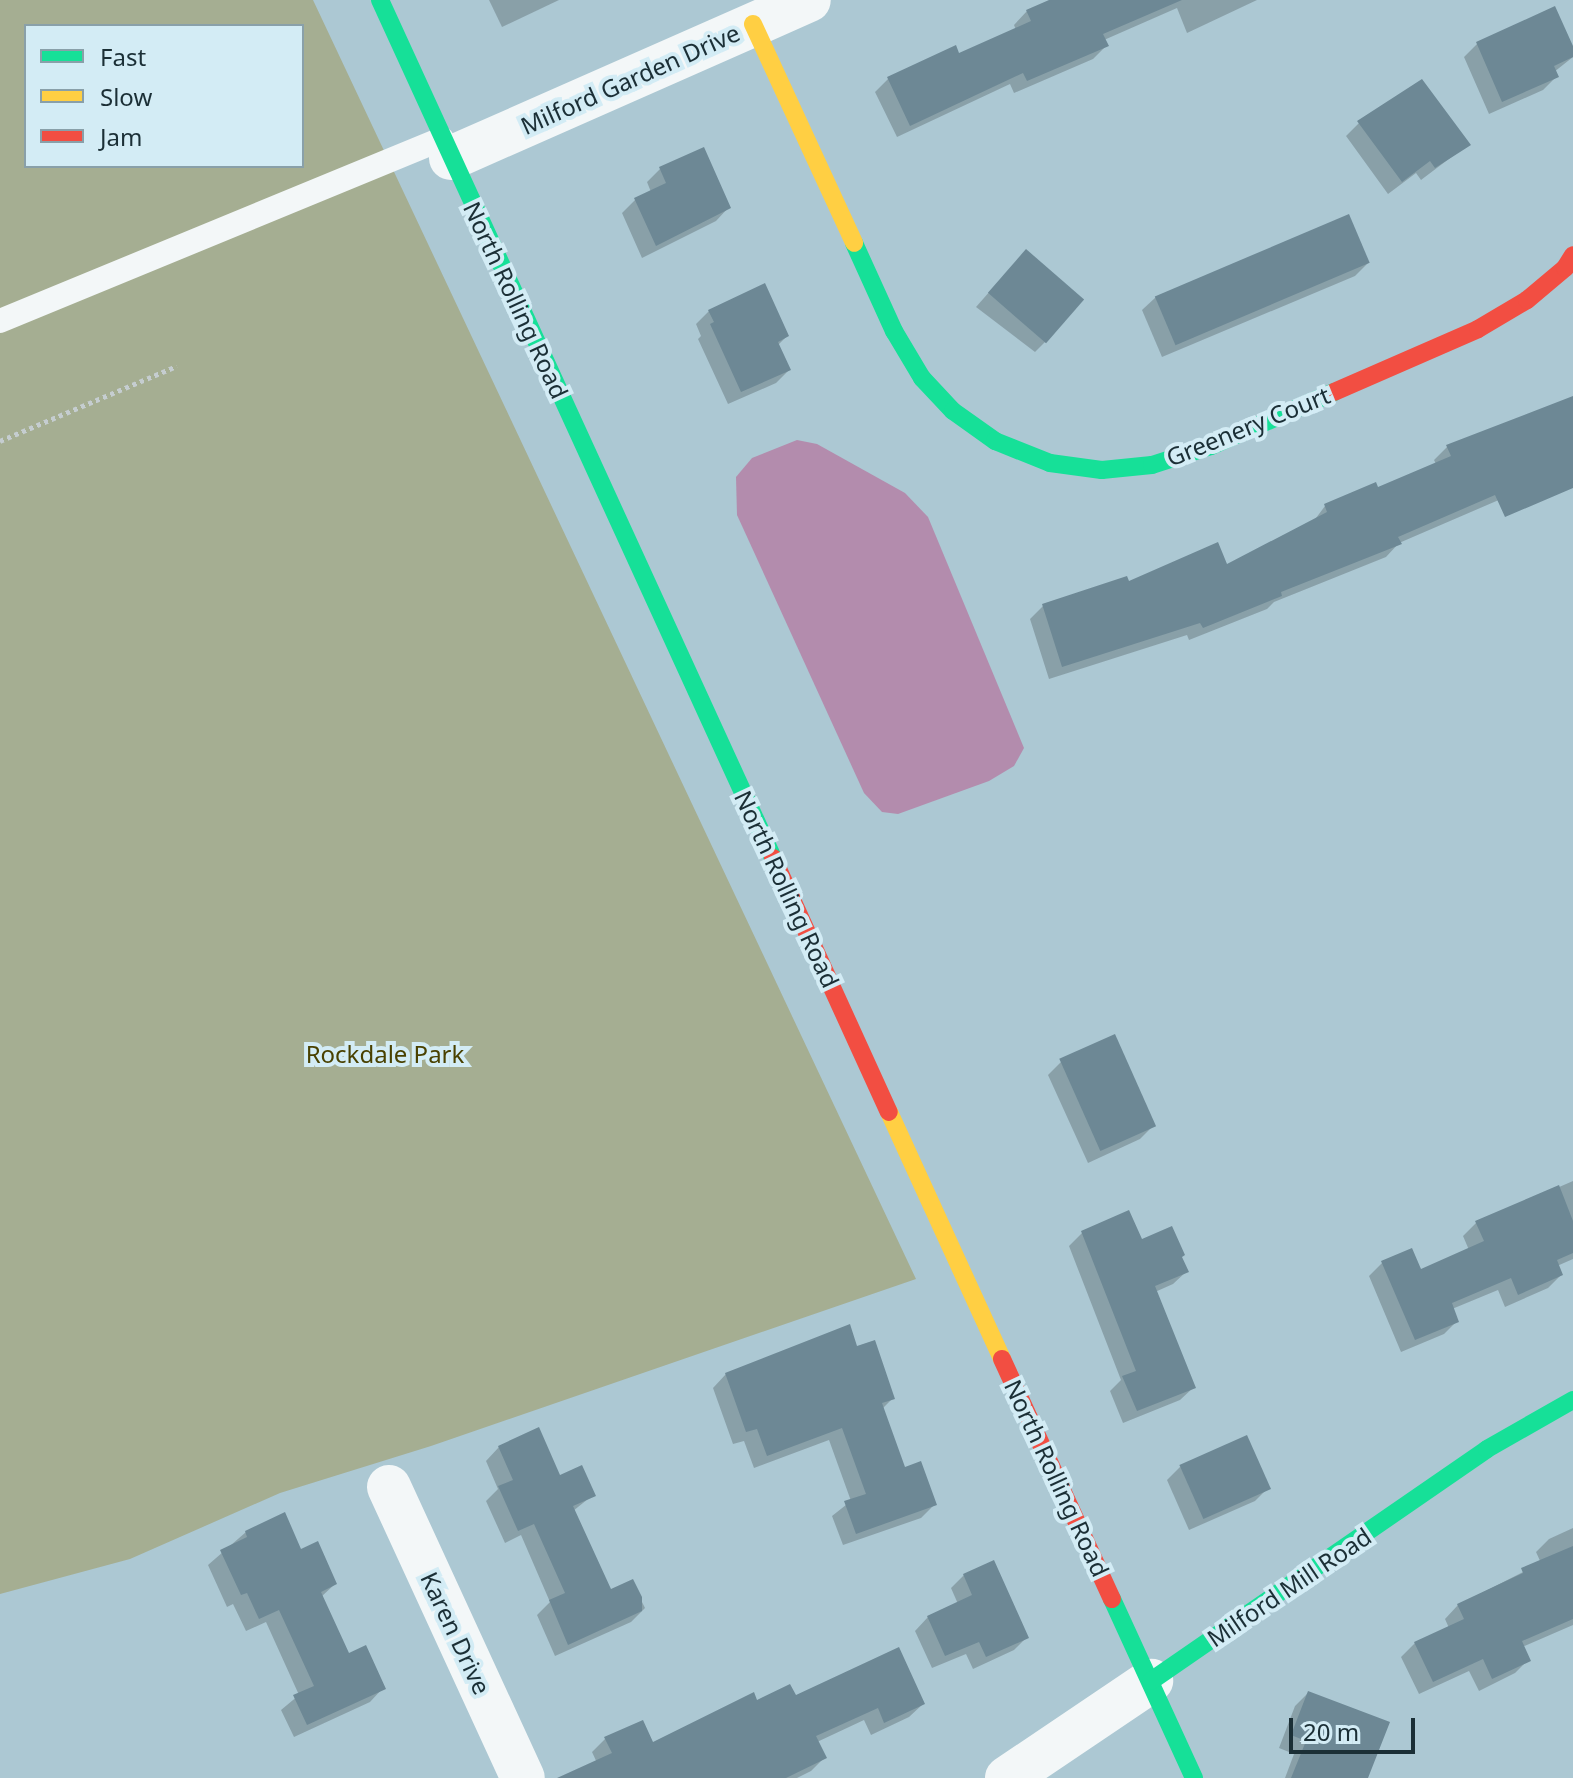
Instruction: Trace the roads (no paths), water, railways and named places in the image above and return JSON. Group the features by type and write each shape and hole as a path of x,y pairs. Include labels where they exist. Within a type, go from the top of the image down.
{"main road":[{"name":"North Rolling Road","path":"380,0 1194,1778"},
{"name":"Greenery Court","path":"753,24 894,331 922,378 953,411 995,441 1050,463 1102,470 1152,465 1211,446 1478,329 1527,300 1565,268 1573,255"},
{"name":"Milford Mill Road","path":"1151,1681 1487,1449 1573,1400"}],"street":[{"name":"Milford Garden Drive","path":"446,148 809,0"},
{"name":"Karen Drive","path":"389,1487 523,1778"},
{"name":"Milford Mill Road","path":"1007,1778 1151,1681"}],"lane":[{"path":"0,321 446,148"}],"park label":[{"name":"Rockdale Park","path":"385,1054"}]}
